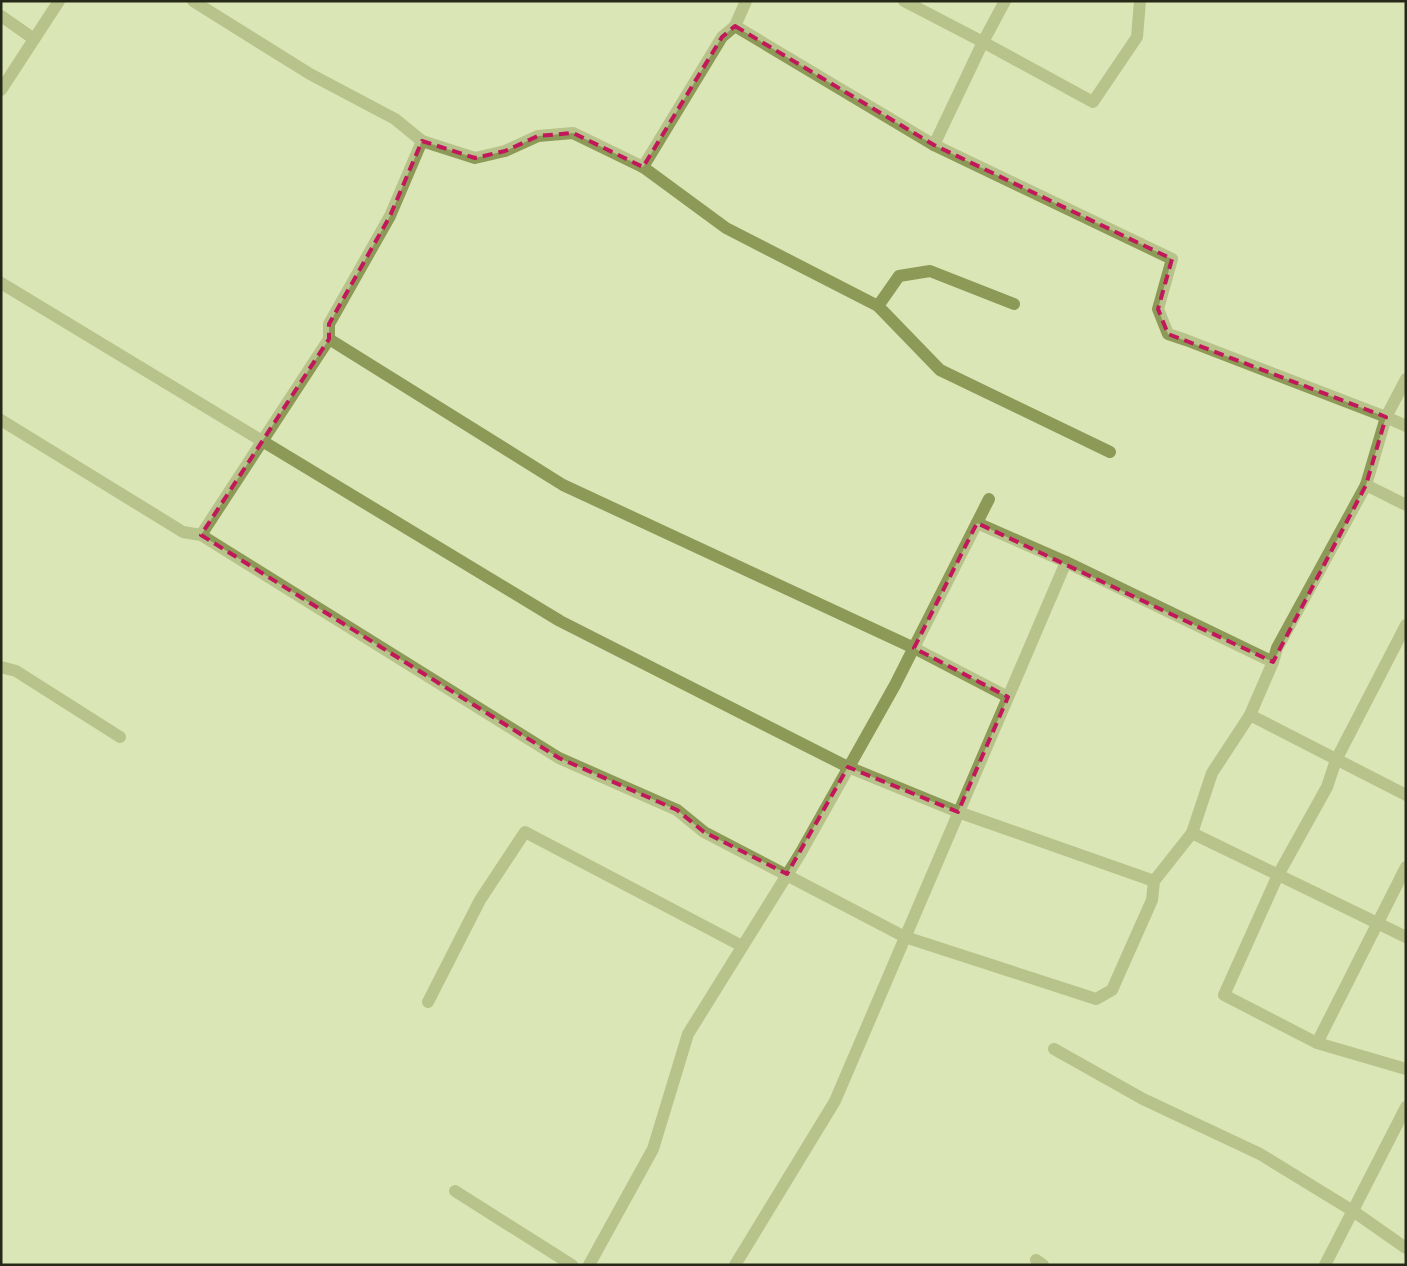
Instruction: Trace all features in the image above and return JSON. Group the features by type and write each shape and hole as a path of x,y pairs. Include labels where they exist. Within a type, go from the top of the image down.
{"street":[{"path":"1,90 59,1"},
{"path":"194,1 310,74 395,119 422,141 475,158 505,151 538,136 573,133 643,167 726,228 878,306 940,370 1110,452"},
{"path":"643,167 722,37 735,26 746,1"},
{"path":"904,1 1094,102 1136,37 1140,1"},
{"path":"934,145 983,42 1005,1"},
{"path":"1,16 34,39"},
{"path":"735,26 934,145 1172,259 1158,309 1168,334 1406,426"},
{"path":"201,535 329,339 329,324 390,216 422,141"},
{"path":"878,306 899,276 930,271 1014,304"},
{"path":"1,283 560,621 848,767 958,812 1154,881"},
{"path":"329,339 563,485 914,648 1008,696"},
{"path":"1,420 183,532 201,535 559,758 677,810 704,832 905,937 1096,999 1112,990 1152,900 1154,881 1192,833 1212,773 1250,715 1273,662 1277,648 1366,485 1386,417 1406,379"},
{"path":"1366,485 1406,504"},
{"path":"589,1265 652,1150 688,1034 786,874 895,685 988,500"},
{"path":"977,523 1066,562 1273,662"},
{"path":"735,1265 835,1101 1066,562"},
{"path":"1406,625 1336,760 1327,787 1278,875 1224,995 1317,1043 1406,1069"},
{"path":"1,667 16,671 120,736"},
{"path":"1250,715 1406,795"},
{"path":"428,1002 480,900 525,832 742,946"},
{"path":"1192,833 1406,937"},
{"path":"1317,1043 1406,866"},
{"path":"1054,1049 1143,1099 1260,1154 1353,1211 1406,1248"},
{"path":"1325,1265 1406,1107"},
{"path":"455,1192 572,1265"}],"highlighted area":[{"path":"735,26 934,145 1172,259 1158,309 1168,334 1386,417 1366,485 1273,662 977,523 914,648 1008,697 958,812 848,767 787,874 704,832 677,810 559,758 201,535 329,339 329,324 390,216 422,141 475,158 505,151 538,136 573,133 643,167 722,37"}]}
